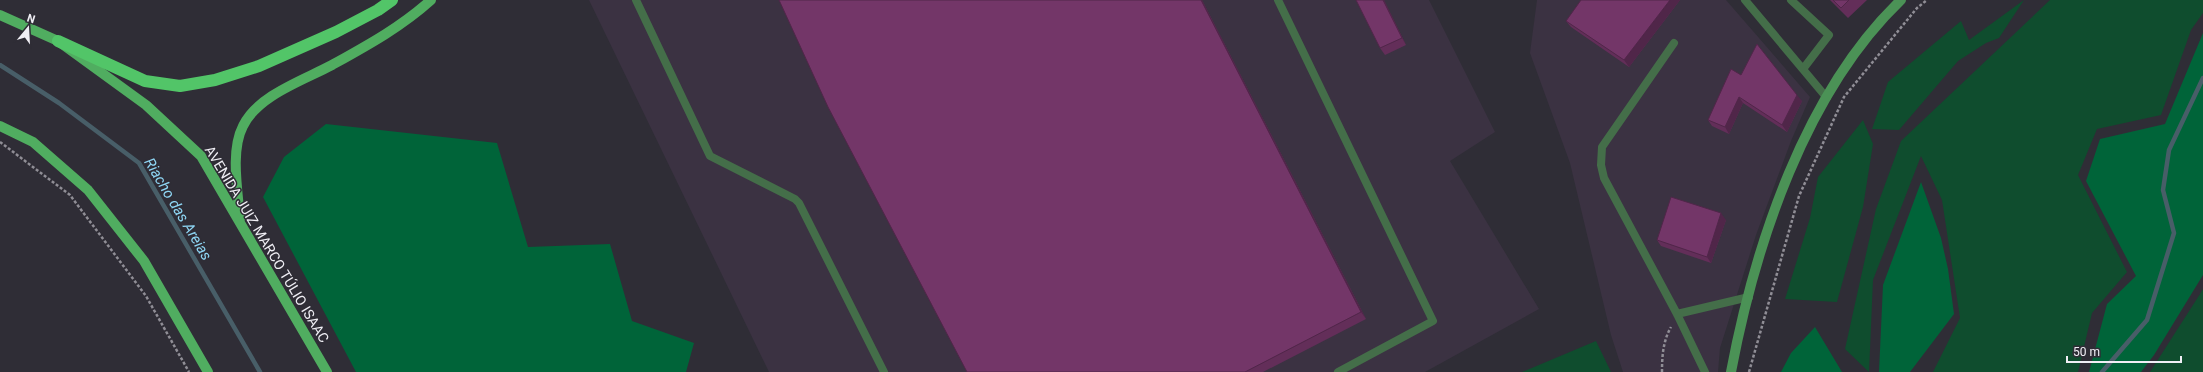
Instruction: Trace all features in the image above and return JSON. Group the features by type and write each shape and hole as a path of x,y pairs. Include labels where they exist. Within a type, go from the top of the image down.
{"highway":[{"path":"58,41 145,81 180,86 216,80 259,66 336,32 378,10 392,0"}],"main road":[{"path":"240,221 236,155 242,126 255,109 281,91 332,65 408,21 431,0"},
{"path":"1731,372 1749,297 1770,221 1805,137 1841,73 1865,40 1900,0"},
{"name":"AVENIDA JUIZ MARCO TÚLIO ISAAC","path":"0,15 58,41 146,105 200,156 240,221 327,372"},
{"path":"0,126 33,142 88,190 144,261 208,372"}],"lane":[{"path":"636,0 710,156 795,199 799,203 884,372"},
{"path":"1278,0 1433,321 1338,372"},
{"path":"1745,0 1827,98"},
{"path":"1791,0 1829,35 1803,69"},
{"path":"1674,43 1602,147 1601,165 1604,178 1677,314 1705,372"},
{"path":"1677,314 1749,297"}],"path":[{"path":"1749,372 1799,196 1844,97 1917,8 1927,0"},
{"path":"0,142 70,195 146,296 190,372"},
{"path":"1662,372 1662,355 1666,336 1677,314"}],"shaded area":[{"path":"589,0 1429,0 1495,132 1450,161 1539,309 1425,372 769,372"},
{"path":"1537,0 1726,0 1810,97 1791,141 1756,235 1720,348 1718,372 1623,372 1611,335 1570,163 1530,53"}],"green space":[{"path":"2024,0 1999,38 1986,43 1958,61 1899,130 1872,129 1888,82 1961,21 1969,40"},
{"path":"2050,0 2203,0 2203,13 2191,30 2161,115 2097,129 2078,175 2127,272 2092,313 2078,372 1933,372 1960,318 1942,200 1921,156 1873,280 1869,372 1845,349 1876,209 1901,141"},
{"path":"2203,33 2203,275 2154,355 2141,372 2089,372 2107,304 2136,276 2086,181 2100,139 2165,124"},
{"path":"1863,120 1873,144 1863,207 1837,302 1785,299 1810,218 1818,177"},
{"path":"326,124 497,143 528,247 610,244 632,321 694,343 686,372 356,372 263,197 284,157"},
{"path":"1921,182 1941,238 1948,269 1954,314 1910,372 1879,372 1883,285"},
{"path":"2203,289 2203,372 2150,372 2200,294"},
{"path":"1815,327 1842,372 1781,372 1791,353"},
{"path":"1596,341 1611,372 1522,372"}],"building":[{"path":"779,0 1201,0 1361,312 1245,372 967,372 828,107"},
{"path":"1356,0 1383,0 1402,38 1380,48"},
{"path":"1581,0 1670,0 1624,60 1566,21"},
{"path":"1833,0 1849,0 1841,8"},
{"path":"1757,44 1797,95 1782,125 1739,97 1725,127 1708,120 1731,69 1741,75"},
{"path":"1671,197 1721,213 1707,257 1657,240"}],"waterway":[{"name":"Riacho das Areias","path":"0,65 59,103 139,163 260,372"},
{"path":"2102,372 2147,320 2174,233 2163,190 2169,150 2203,78"}]}
